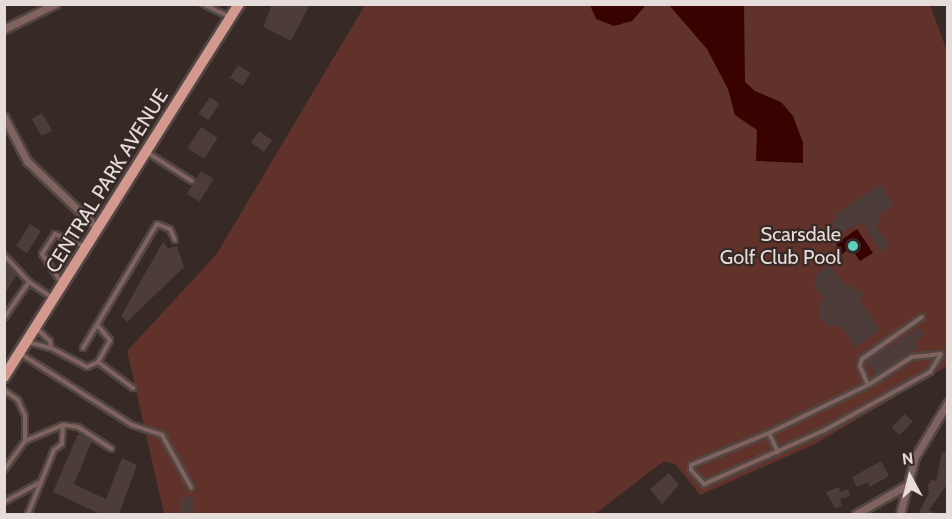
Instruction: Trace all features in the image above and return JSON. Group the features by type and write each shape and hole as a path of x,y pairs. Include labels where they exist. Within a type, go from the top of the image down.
{"main road":[{"name":"CENTRAL PARK AVENUE","path":"4,377 239,4"}],"street":[{"path":"4,28 55,4"},
{"path":"4,117 27,160 98,229"},
{"path":"900,514 919,447 948,402"},
{"path":"856,514 907,485"}],"lane":[{"path":"203,4 213,6 232,18"},
{"path":"147,152 192,181"},
{"path":"83,348 157,224 170,229 175,240"},
{"path":"63,285 42,254 55,234 87,247"},
{"path":"4,255 29,282 54,299"},
{"path":"4,318 29,282"},
{"path":"868,385 860,366 862,359 922,317"},
{"path":"27,341 51,348 87,367 98,362 110,340 98,326"},
{"path":"36,328 50,340 51,348"},
{"path":"941,354 930,372 778,452 704,484 691,470 691,465 701,460 769,433 868,385 912,357 941,354 948,350"},
{"path":"20,353 132,424 162,435 191,487"},
{"path":"98,362 133,388"},
{"path":"4,390 18,400 25,441"},
{"path":"28,514 54,450 62,444 63,425"},
{"path":"4,470 25,441 63,425 78,427 112,449"},
{"path":"769,433 778,452"},
{"path":"4,502 42,482"}],"shaded area":[{"path":"365,5 930,5 947,51 947,366 817,443 700,495 676,465 664,461 595,514 164,514 127,351 216,255"},
{"path":"590,5 646,5 632,21 614,26 596,19"},
{"path":"669,5 744,5 745,82 755,91 781,102 793,116 803,143 803,163 756,161 757,130 735,115 728,89 707,49"},
{"name":"Scarsdale Golf Club Pool","path":"857,229 873,253 860,261 851,248 842,254 836,244"}],"building":[{"path":"272,4 310,4 291,41 263,27"},
{"path":"238,65 251,73 243,86 230,78"},
{"path":"210,97 220,104 208,120 199,113"},
{"path":"42,113 52,130 42,136 32,119"},
{"path":"201,127 218,138 204,159 187,148"},
{"path":"259,131 272,140 264,152 251,142"},
{"path":"201,171 214,179 199,202 187,194"},
{"path":"880,184 894,205 877,216 881,223 876,226 889,246 881,251 862,222 837,234 830,223 837,219 835,215"},
{"path":"30,224 41,231 27,253 16,246"},
{"path":"163,242 168,248 177,246 184,267 127,322 121,316"},
{"path":"4,262 17,275 4,294"},
{"path":"829,264 846,286 850,284 856,292 859,289 863,295 859,298 880,330 856,348 840,325 829,327 819,317 819,303 824,299 814,285 817,274"},
{"path":"920,328 924,334 915,342 918,347 876,375 867,362"},
{"path":"905,414 913,422 899,435 892,427"},
{"path":"78,434 92,441 74,484 106,499 122,458 137,465 119,514 100,514 53,492"},
{"path":"942,452 948,453 948,483 929,510 937,514 918,514 929,493 928,485 932,479 936,482"},
{"path":"881,461 889,476 870,487 868,482 857,487 852,477"},
{"path":"669,473 679,485 662,504 650,489"},
{"path":"839,487 840,492 848,489 850,496 840,499 842,506 835,508 826,492"},
{"path":"181,497 194,497 194,514 181,514"}],"place":[{"name":"Scarsdale Golf Club Pool","path":"853,246"}]}
